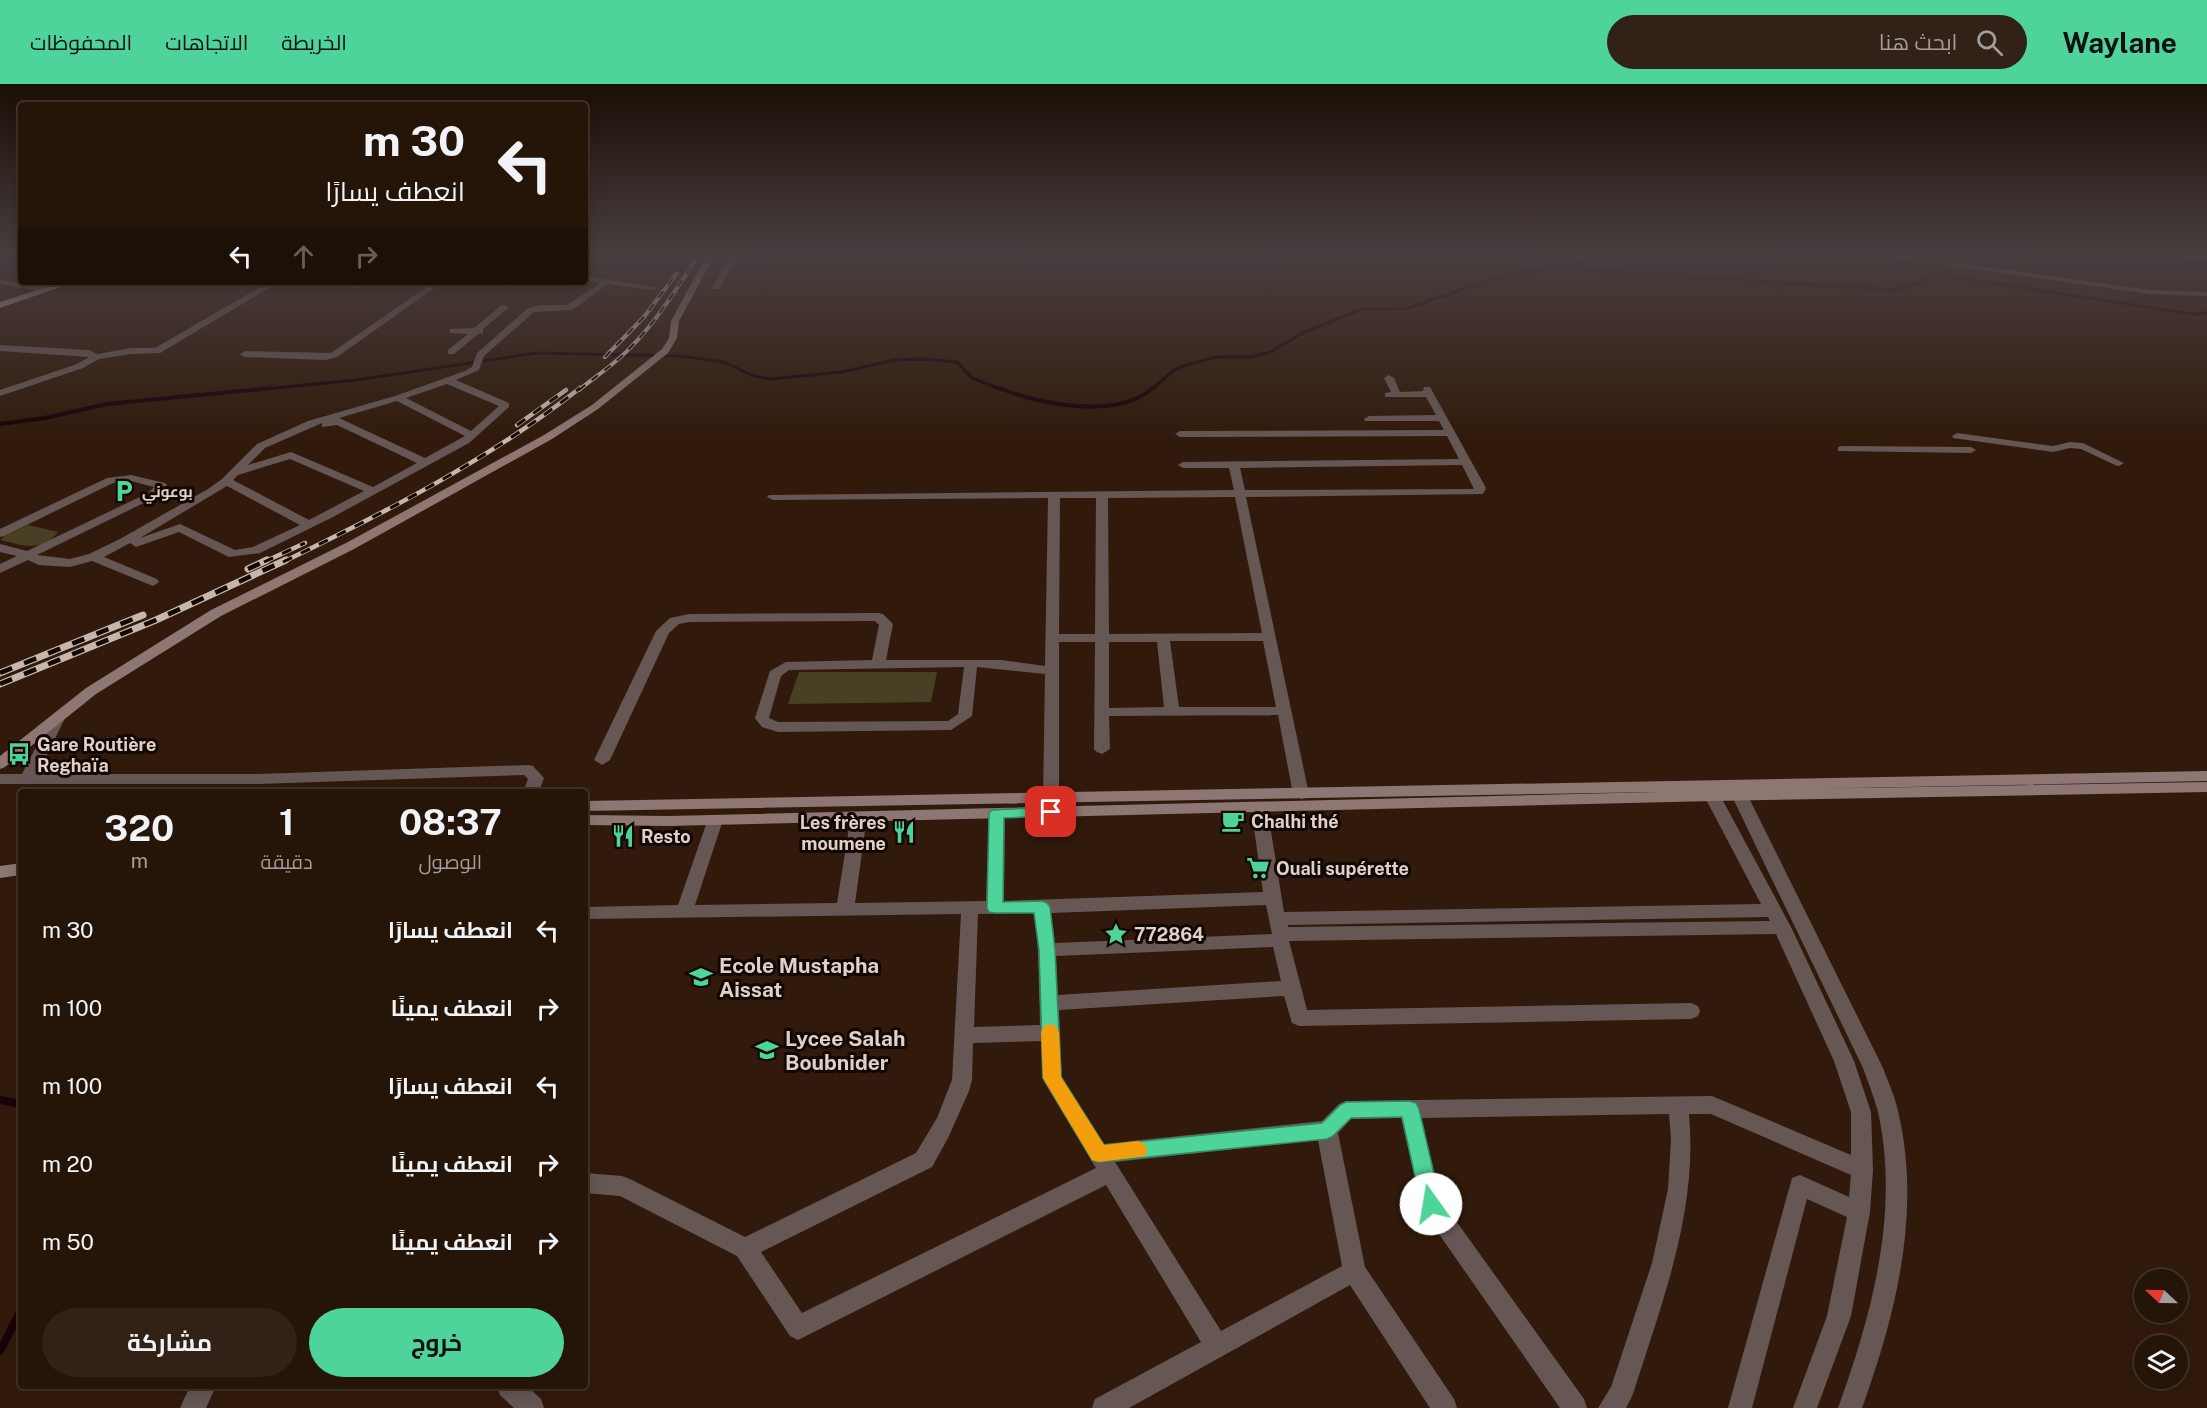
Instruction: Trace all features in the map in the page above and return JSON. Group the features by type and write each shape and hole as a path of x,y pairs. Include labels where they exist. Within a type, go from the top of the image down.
{"main road":[{"path":"0,764 91,691 216,613 350,546 556,433 595,408 665,351 673,338 675,321 678,315"},
{"path":"1738,792 2207,776"},
{"path":"588,806 1301,794 2207,787"},
{"path":"588,820 715,820 1259,807 1710,791"},
{"path":"0,873 18,870"}],"street":[{"path":"0,393 80,366 96,357 130,351 157,351 219,315"},
{"path":"245,354 326,357 334,355 392,315"},
{"path":"450,352 496,315"},
{"path":"93,557 164,520 230,477 261,446 312,423 449,381 476,368 480,355 526,315"},
{"path":"453,331 506,332"},
{"path":"0,348 89,353 96,357"},
{"path":"773,497 1479,492 1480,488 1428,392 1393,395 1389,378"},
{"path":"0,548 28,555 39,561 70,563 180,528 233,554 256,550 374,491 465,441 506,405 449,381"},
{"path":"398,398 471,435"},
{"path":"1369,419 1442,418"},
{"path":"261,446 338,421 426,463"},
{"path":"1180,434 1450,432"},
{"path":"1957,436 2053,449 2070,445 2083,446 2119,463"},
{"path":"1842,449 1971,450"},
{"path":"230,477 291,455 374,491"},
{"path":"1183,465 1466,462"},
{"path":"1234,465 1301,794"},
{"path":"230,477 307,524"},
{"path":"0,533 111,480 131,478 161,485 152,495 0,569"},
{"path":"1051,798 1054,496"},
{"path":"1102,496 1102,749"},
{"path":"93,557 153,582"},
{"path":"602,760 663,632 675,621 689,618 878,617 886,624 878,664"},
{"path":"1053,638 1270,637"},
{"path":"1163,638 1172,711"},
{"path":"971,663 964,716 951,725 778,727 763,721 762,714 775,674 781,668 791,666 971,663 1001,664 1053,671"},
{"path":"1101,712 1285,711"},
{"path":"28,778 58,718"},
{"path":"0,779 258,779 528,771 536,778 532,789"},
{"path":"1710,791 1777,918 1844,1061 1861,1112 1863,1170 1859,1212 1839,1316 1805,1408"},
{"path":"1738,792 1873,1068 1889,1114 1895,1161 1895,1208 1889,1281 1871,1353 1850,1408"},
{"path":"1259,807 1279,931 1299,1018 1691,1011"},
{"path":"995,908 997,813"},
{"path":"845,910 859,816"},
{"path":"684,912 715,820"},
{"path":"588,913 1042,907 1273,898"},
{"path":"1042,907 1047,950 1052,1078 1217,1346"},
{"path":"746,1248 924,1160 939,1138 962,1080 970,908"},
{"path":"1047,950 1279,931 1777,918"},
{"path":"1048,1003 1292,988"},
{"path":"964,1035 1050,1033"},
{"path":"1610,1408 1621,1394 1663,1263 1679,1189 1681,1139 1678,1105"},
{"path":"588,1183 622,1186 746,1248 798,1328 1104,1163 1327,1130 1346,1110 1712,1105 1863,1170"},
{"path":"1409,1109 1431,1204 1575,1408"},
{"path":"1327,1130 1354,1271 1445,1408"},
{"path":"1740,1408 1800,1185 1859,1212"},
{"path":"1104,1408 1354,1271"},
{"path":"192,1408 202,1389"},
{"path":"513,1389 532,1408"}],"shaded area":[{"path":"28,525 58,532 46,543 32,546 1,540 4,536"},
{"path":"799,672 937,672 931,702 788,704"}],"waterway":[{"path":"1151,390 1174,370 1186,365 1217,357 1251,357 1271,352 1302,333 1348,315"},
{"path":"255,390 356,380 536,353 680,356 724,362 751,375 770,379 842,372 894,360 923,359 957,362 972,378 1003,390"},
{"path":"0,424 45,418 107,404 271,388"},
{"path":"999,388 1035,399 1078,406 1120,404 1138,398 1153,388"},
{"path":"0,1100 18,1103"},
{"path":"0,1351 18,1316"}],"railway":[{"path":"605,357 646,315"},
{"path":"579,390 618,359 658,315"},
{"path":"283,562 399,504 474,461 546,414 580,388"},
{"path":"517,425 566,390"},
{"path":"264,562 305,543"},
{"path":"248,569 267,560"},
{"path":"0,684 156,620 286,560"},
{"path":"0,673 143,615"}],"slow traffic":[{"path":"1050,1032 1052,1078 1099,1154 1138,1150"}],"place":[{"name":"بوعوني","path":"124,491"},
{"name":"Gare Routière Reghaïa","path":"19,754"},
{"name":"Chalhi thé","path":"1233,821"},
{"name":"Les frères moumene","path":"904,832"},
{"name":"Resto","path":"623,836"},
{"name":"Ouali supérette","path":"1258,868"},
{"name":"772864","path":"1116,934"},
{"name":"Ecole Mustapha Aissat","path":"701,977"},
{"name":"Lycee Salah Boubnider","path":"767,1050"}],"route":[{"path":"1051,812 997,813 995,908 1042,907 1047,950 1052,1078 1099,1154 1327,1130 1346,1110 1409,1109 1431,1204"}]}
